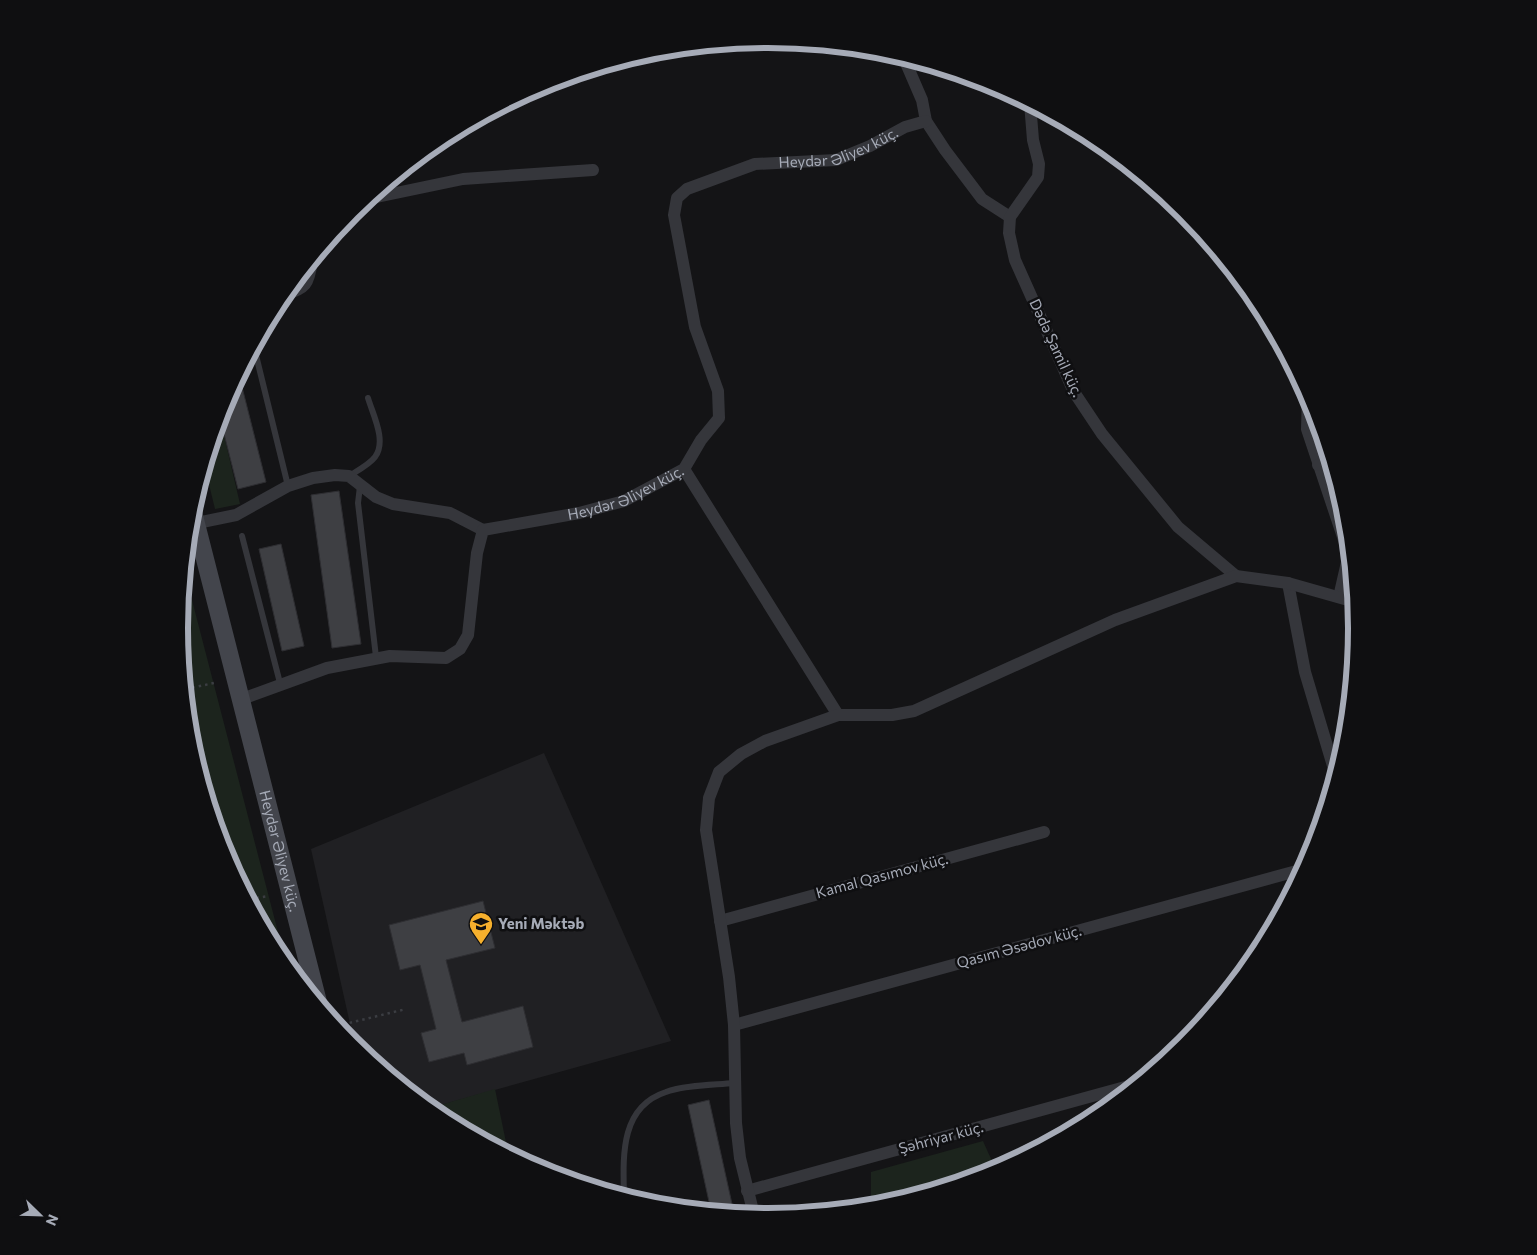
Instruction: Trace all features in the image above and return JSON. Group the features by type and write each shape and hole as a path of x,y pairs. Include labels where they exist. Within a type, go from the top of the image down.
{"main road":[{"name":"Heydər Əliyev küç.","path":"198,527 315,989"}],"street":[{"path":"907,64 922,100 926,121 982,198 1010,218 1038,177 1039,164 1033,140 1031,110"},
{"name":"Heydər Əliyev küç.","path":"483,530 578,513 624,501 684,469 702,440 719,418 718,391 695,327 675,224 674,215 677,198 687,189 755,164 836,160 870,146 906,127 926,121"},
{"path":"380,196 462,180 593,170"},
{"name":"Dədə Şamil küç.","path":"1010,218 1009,233 1015,260 1074,392 1102,434 1178,528 1236,576"},
{"path":"295,292 300,291 306,282 308,274"},
{"path":"1307,413 1306,428 1339,527"},
{"path":"1318,465 1325,462"},
{"path":"684,469 838,715"},
{"path":"200,516 236,515 288,486 313,478 335,475 350,476 376,498 393,504 450,513 483,530 476,553 468,635 460,649 446,658 376,657 327,668 242,699"},
{"path":"1339,597 1345,569"},
{"path":"752,1207 740,1158 734,1083 734,1026 730,977 706,830 710,798 719,772 741,754 765,741 838,715 892,715 914,711 1115,620 1236,576 1288,584 1347,600"},
{"path":"1288,584 1305,672 1332,763"},
{"name":"Kamal Qasımov küç.","path":"720,921 1044,832"},
{"name":"Qasım Əsədov küç.","path":"734,1026 1294,872"},
{"name":"Şəhriyar küç.","path":"747,1191 1122,1088"}],"lane":[{"path":"256,356 288,486"},
{"path":"350,476 375,458 379,448 380,440 368,398"},
{"path":"360,486 358,503 376,657"},
{"path":"242,536 280,684"},
{"path":"624,1189 625,1137 643,1103 667,1091 734,1083"}],"path":[{"path":"192,689 214,683"},
{"path":"256,899 269,896"},
{"path":"345,1024 406,1009"}],"shaded area":[{"path":"223,431 240,504 215,509 208,479"},
{"path":"190,592 280,940 248,884 219,814 208,778 193,703 188,628"},
{"name":"Yeni Məktəb","path":"544,753 671,1041 439,1105 386,1064 352,1031 311,849"},
{"path":"495,1089 507,1145 478,1130 439,1105"},
{"path":"983,1141 992,1162 955,1177 919,1188 871,1198 871,1172"}],"building":[{"path":"242,386 266,482 238,489 223,431"},
{"path":"339,491 361,644 332,648 311,495"},
{"path":"281,544 304,646 282,651 259,549"},
{"path":"483,901 495,948 446,960 462,1022 523,1006 533,1047 467,1065 464,1053 429,1062 421,1033 436,1029 420,965 400,970 389,925"},
{"path":"709,1100 732,1206 710,1204 688,1105"}],"place":[{"name":"Yeni Məktəb","path":"481,945"}]}
